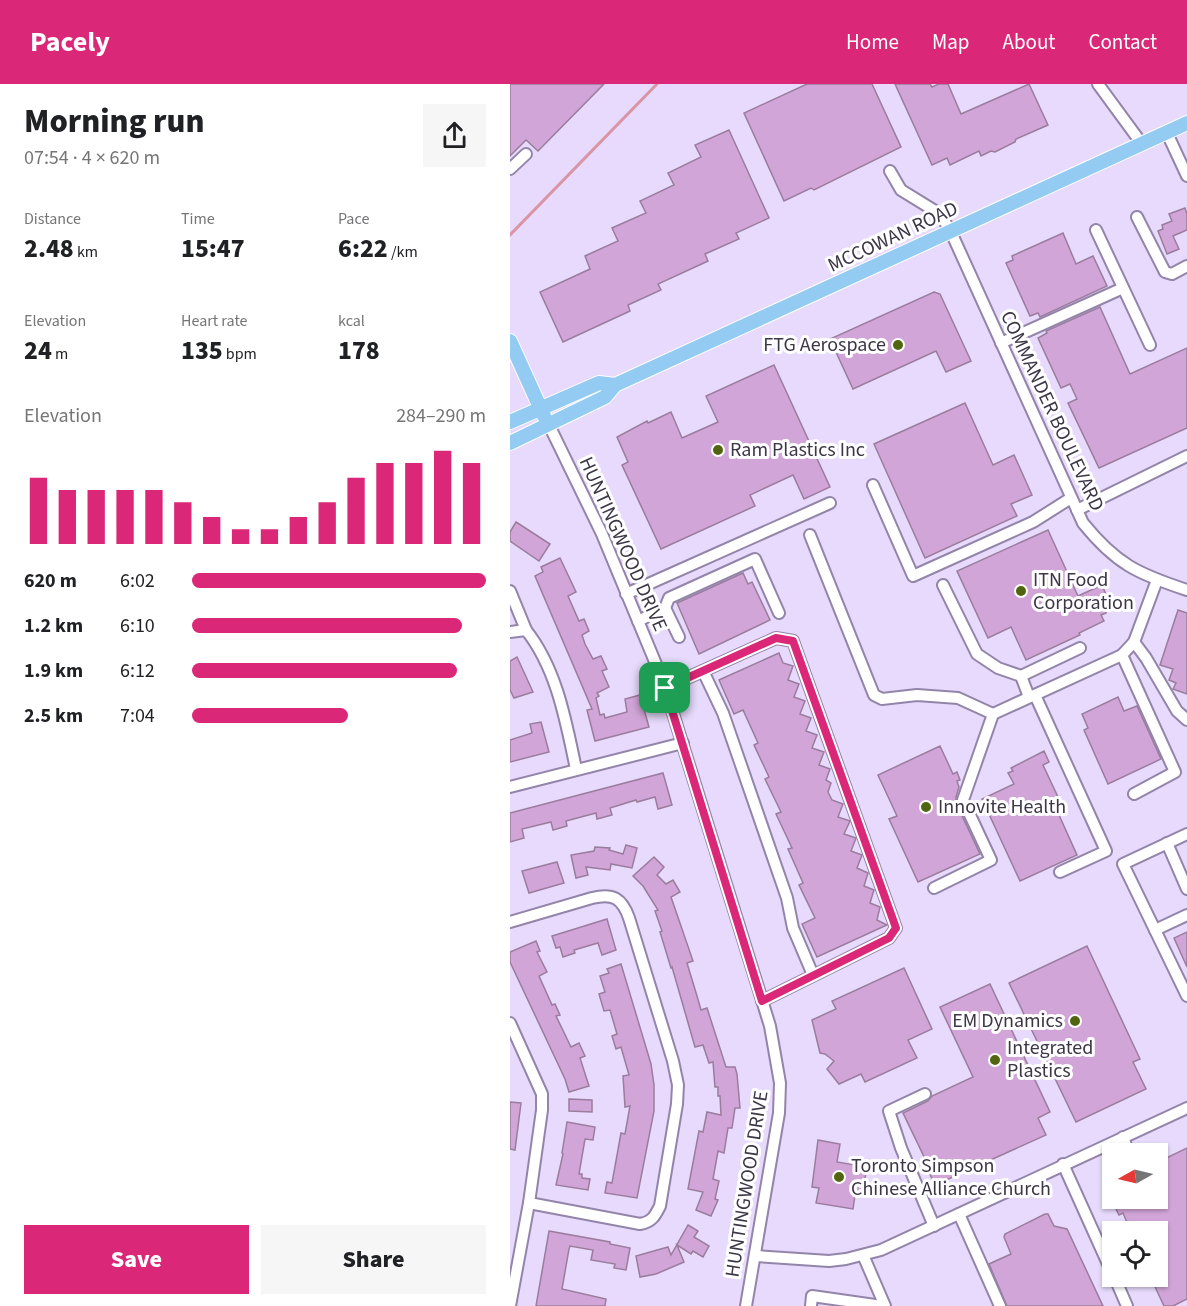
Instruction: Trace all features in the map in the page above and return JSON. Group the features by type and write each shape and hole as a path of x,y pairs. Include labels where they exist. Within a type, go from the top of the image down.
{"main road":[{"name":"MCCOWAN ROAD","path":"510,443 605,397 615,385 1187,123"},
{"path":"511,345 549,426"},
{"name":"MCCOWAN ROAD","path":"510,422 600,382 615,385"}],"street":[{"path":"1098,84 1142,144"},
{"path":"1167,133 1187,176"},
{"path":"510,169 526,154"},
{"name":"COMMANDER BOULEVARD","path":"890,171 901,190 940,214 951,232 1083,523 1103,547 1131,568 1187,590"},
{"path":"1137,217 1166,272 1172,274 1187,266"},
{"path":"1096,230 1150,345"},
{"path":"1001,343 1123,288"},
{"name":"HUNTINGWOOD DRIVE","path":"549,426 602,534 665,688 770,1026 780,1083 779,1113 746,1306"},
{"path":"1077,510 1187,456"},
{"path":"873,485 913,576 1033,522 1071,498"},
{"path":"626,594 830,502"},
{"path":"810,535 874,696 882,699 917,695 958,698 993,714"},
{"path":"638,621 665,608 669,598 755,559 779,613"},
{"path":"934,888 991,860 963,800 993,714 1122,655 1134,642 1157,580"},
{"path":"943,585 977,654 998,668 1021,676 1106,851 1060,872"},
{"path":"510,591 526,630 536,642 557,686 576,769"},
{"path":"665,608 679,637"},
{"path":"510,632 526,630"},
{"path":"665,688 776,638 793,641 896,928 889,938 762,1001"},
{"path":"1134,642 1177,711 1187,720"},
{"path":"1021,676 1080,648"},
{"path":"1122,655 1175,772 1134,794"},
{"path":"703,671 723,713 787,898 793,928 813,975"},
{"path":"510,787 682,743"},
{"path":"1187,834 1123,864 1187,996"},
{"path":"1167,843 1187,890"},
{"path":"510,922 603,895 618,899 625,906 629,918 673,1061 678,1085 677,1104 660,1206 651,1220 640,1224 529,1203"},
{"path":"1155,930 1187,915"},
{"path":"510,1023 542,1094 542,1110 529,1203 510,1306"},
{"path":"925,1094 889,1111 901,1148 934,1226"},
{"path":"756,1256 829,1261 881,1250 1187,1108"},
{"path":"1124,1137 1126,1143"},
{"path":"1063,1164 1102,1251"},
{"path":"959,1214 1000,1306"},
{"path":"863,1255 884,1306"},
{"path":"1118,1287 1127,1306"},
{"path":"811,1306 812,1296 884,1306"}],"building":[{"path":"510,84 604,84 538,151 526,140 510,156"},
{"path":"807,84 872,84 901,147 814,190 811,188 784,201 744,113"},
{"path":"895,84 930,84 932,87 948,84 961,114 1029,84 1048,125 1016,139 1015,142 995,152 991,151 981,156 979,151 950,165 947,158 932,165"},
{"path":"729,130 769,218 736,233 739,239 705,254 708,261 658,284 661,290 628,305 630,311 563,342 540,292 590,269 585,256 618,241 612,228 646,213 640,201 674,185 668,173 701,157 695,145"},
{"path":"1185,208 1187,230 1173,236 1179,249 1167,254 1158,231 1163,229 1162,225 1172,221 1169,214"},
{"path":"1063,233 1076,264 1093,256 1107,286 1040,317 1038,313 1030,316 1006,263 1013,260 1012,256"},
{"name":"FTG Aerospace","path":"934,292 940,294 971,361 946,372 936,351 853,389 830,339"},
{"path":"1100,307 1130,374 1187,348 1187,428 1099,468 1068,403 1077,399 1070,384 1061,388 1038,338 1047,333 1046,331"},
{"name":"Ram Plastics Inc","path":"774,365 830,487 804,499 793,475 750,495 755,506 661,549 622,465 628,462 617,437 647,421 648,423 671,412 682,438 718,422 706,396"},
{"path":"965,403 993,465 1014,455 1032,495 1011,504 1017,516 925,558 874,444"},
{"path":"516,522 550,544 539,561 510,541 510,532"},
{"name":"ITN Food Corporation","path":"1048,530 1078,596 1102,585 1110,604 1104,607 1106,613 1101,615 1104,621 1026,660 1011,627 988,638 957,571"},
{"path":"560,558 576,592 568,596 579,621 584,619 589,631 582,635 585,644 593,659 601,656 607,669 602,671 609,687 597,693 599,696 596,698 600,715 604,714 605,718 627,712 625,699 640,695 649,727 595,741 587,710 592,709 535,576 543,572 541,567"},
{"path":"743,573 748,584 752,582 770,620 699,654 677,603"},
{"path":"1178,610 1187,613 1187,694 1173,689 1176,683 1169,680 1173,669 1160,665"},
{"path":"779,653 783,663 793,666 788,680 799,684 794,697 805,701 800,714 811,718 806,731 817,735 812,748 824,752 819,765 830,769 826,780 831,783 828,792 832,800 843,804 838,817 850,821 844,834 856,838 851,851 862,855 857,868 868,873 864,886 874,890 870,903 880,907 877,920 887,925 817,957 802,924 815,918 799,885 803,883 788,849 792,848 776,814 781,812 765,779 769,777 754,745 758,743 743,710 734,714 719,680"},
{"path":"517,657 533,692 514,698 510,690 510,661"},
{"path":"1118,697 1124,711 1137,706 1161,759 1108,784 1084,730 1088,728 1082,714"},
{"path":"541,722 549,752 510,762 510,740 532,733 530,724"},
{"name":"Innovite Health","path":"940,746 953,774 957,772 960,780 957,781 959,787 956,803 980,854 918,882 889,819 897,816 878,775"},
{"path":"1044,751 1049,762 1043,765 1065,812 1059,815 1077,855 1020,881 982,799 1014,784 1008,773 1013,771 1011,768"},
{"path":"663,773 672,805 658,809 655,797 637,802 636,800 610,808 612,815 597,819 596,813 566,821 567,826 553,830 551,822 522,829 524,838 510,842 510,813"},
{"path":"626,845 637,848 632,868 611,864 610,870 586,867 588,875 576,878 571,855 594,851 595,847 610,848 609,850 623,854"},
{"path":"654,857 664,867 657,875 666,884 673,880 680,892 671,897 693,961 687,963 701,1010 707,1008 726,1067 735,1067 737,1074 740,1108 735,1108 732,1128 728,1128 724,1153 718,1151 713,1179 719,1181 715,1199 718,1200 711,1216 696,1210 703,1192 688,1189 699,1131 703,1132 707,1112 721,1115 720,1096 718,1096 718,1087 715,1087 713,1062 709,1063 703,1045 695,1047 660,932 662,931 655,911 658,910 643,886 633,876"},
{"path":"557,862 564,883 529,893 522,871"},
{"path":"607,919 616,950 602,955 598,943 574,950 575,953 563,957 560,947 556,948 552,936"},
{"path":"1187,932 1187,967 1174,938"},
{"path":"536,941 540,951 537,952 547,972 539,976 552,1005 555,1004 560,1015 556,1016 571,1047 579,1043 585,1056 580,1058 589,1086 569,1092 510,962 510,952"},
{"name":"EM Dynamics","path":"1087,946 1140,1059 1133,1062 1146,1089 1076,1122 1009,983"},
{"path":"621,964 651,1064 654,1085 654,1111 637,1198 605,1193 607,1182 612,1183 621,1133 625,1134 630,1106 625,1107 623,1076 629,1075 621,1047 616,1049 612,1036 617,1034 610,1010 604,1011 599,994 605,992 600,976 609,973 607,969"},
{"path":"904,968 932,1029 908,1040 917,1058 865,1082 861,1074 839,1084 827,1069 834,1061 820,1053 812,1020 836,1009 832,1001"},
{"path":"990,984 1050,1112 1038,1118 1046,1135 935,1185 903,1113 928,1101 932,1096 973,1077 940,1007"},
{"path":"569,1099 592,1100 592,1112 569,1111"},
{"path":"510,1102 521,1103 515,1150 510,1149"},
{"path":"567,1122 595,1127 593,1140 585,1139 579,1174 582,1174 582,1178 590,1179 588,1190 556,1185"},
{"name":"Toronto Simpson Chinese Alliance Church","path":"818,1140 840,1144 837,1162 867,1167 862,1196 855,1195 853,1209 816,1203 819,1188 812,1187"},
{"path":"1187,1148 1187,1299 1173,1306 1164,1306 1155,1287 1168,1287 1168,1221 1126,1221 1123,1213 1119,1215 1116,1209 1168,1209 1168,1157"},
{"path":"1048,1214 1054,1226 1067,1229 1103,1306 1007,1306 989,1264 1011,1254 1004,1237 1005,1234"},
{"path":"688,1225 698,1231 694,1237 709,1246 703,1257 693,1251 691,1254 677,1245 684,1262 656,1274 640,1277 636,1256 668,1247 671,1255"},
{"path":"549,1231 630,1248 626,1270 614,1268 615,1264 591,1260 593,1250 570,1246 562,1289 606,1299 605,1306 536,1306"}],"waterway":[{"path":"510,235 657,84"}],"place":[{"name":"FTG Aerospace","path":"898,345"},
{"name":"Ram Plastics Inc","path":"718,450"},
{"name":"ITN Food Corporation","path":"1021,591"},
{"name":"Innovite Health","path":"926,807"},
{"name":"EM Dynamics","path":"1075,1021"},
{"name":"Integrated Plastics","path":"995,1060"},
{"name":"Toronto Simpson Chinese Alliance Church","path":"839,1177"}],"route":[{"path":"776,638 793,641 896,928 889,938 762,1001 665,688 776,638"}]}
